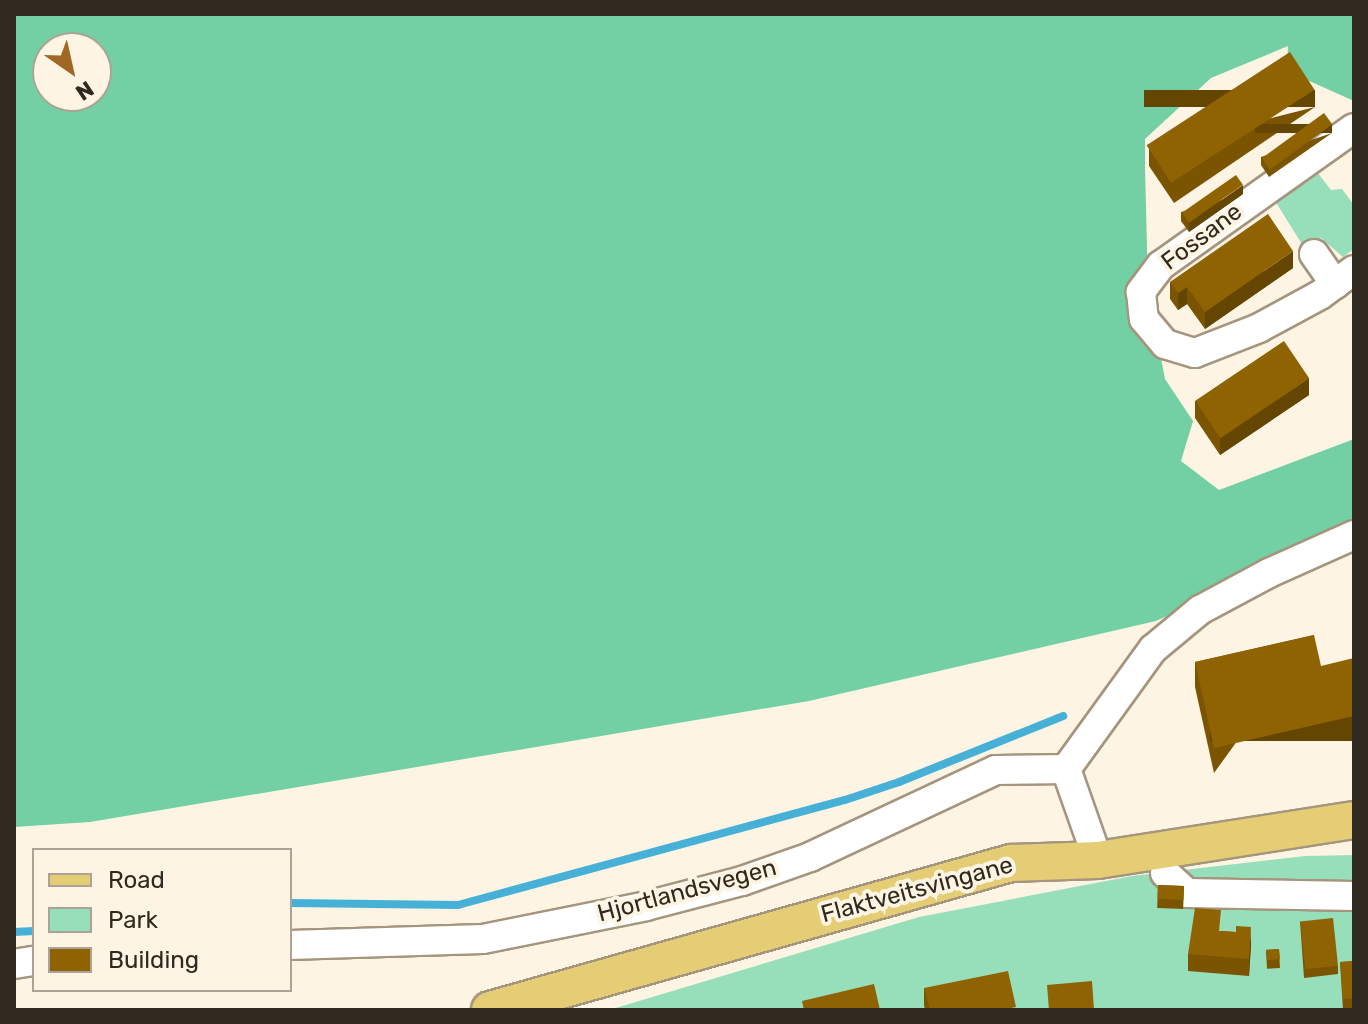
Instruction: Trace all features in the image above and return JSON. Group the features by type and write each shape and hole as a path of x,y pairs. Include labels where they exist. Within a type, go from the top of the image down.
{"main road":[{"name":"Flaktveitsvingane","path":"490,1010 1011,863 1098,860 1354,820"}],"street":[{"name":"Fossane","path":"1314,254 1344,277 1259,328 1195,353 1165,344 1144,319 1141,292 1161,265 1354,128"},
{"path":"1098,860 1066,769 1153,649 1200,610 1269,573 1354,535"},
{"name":"Hjortlandsvegen","path":"292,945 483,939 646,906 742,881 810,857 996,770 1066,769"},
{"path":"1165,873 1187,893 1354,896"}],"green space":[{"path":"14,14 1354,14 1354,101 1287,71 1288,46 1211,78 1145,139 1145,167 1148,286 1157,337 1165,379 1193,421 1181,461 1219,490 1354,439 1354,543 1296,557 1156,621 809,701 90,822 14,827"},
{"path":"1314,168 1331,190 1342,189 1354,205 1354,249 1343,257 1321,238 1303,246 1272,196"},
{"path":"1354,855 1354,1010 609,1010 919,917 1132,876 1305,856"}],"building":[{"path":"1290,52 1315,90 1171,183 1147,145"},
{"path":"1324,113 1332,124 1270,170 1262,158"},
{"path":"1236,175 1243,185 1189,223 1182,213"},
{"path":"1268,214 1293,251 1205,312 1187,287 1178,293 1170,282"},
{"path":"1284,341 1309,378 1220,438 1195,401"},
{"path":"1314,635 1321,666 1354,658 1354,716 1214,748 1195,662"},
{"path":"1158,885 1184,886 1183,900 1158,899"},
{"path":"1195,908 1221,910 1219,931 1236,932 1236,926 1251,927 1249,959 1188,954"},
{"path":"1333,918 1338,966 1305,969 1300,921"},
{"path":"1279,949 1280,959 1267,960 1266,950"},
{"path":"1354,961 1354,998 1343,999 1340,962"},
{"path":"1008,971 1016,1007 1001,1010 930,1010 924,988"},
{"path":"1092,981 1094,1010 1049,1010 1047,985"},
{"path":"874,984 880,1010 804,1010 802,1001"}],"waterway":[{"path":"292,903 458,905 845,800 899,782 1063,716"},
{"path":"14,932 32,931"}]}
